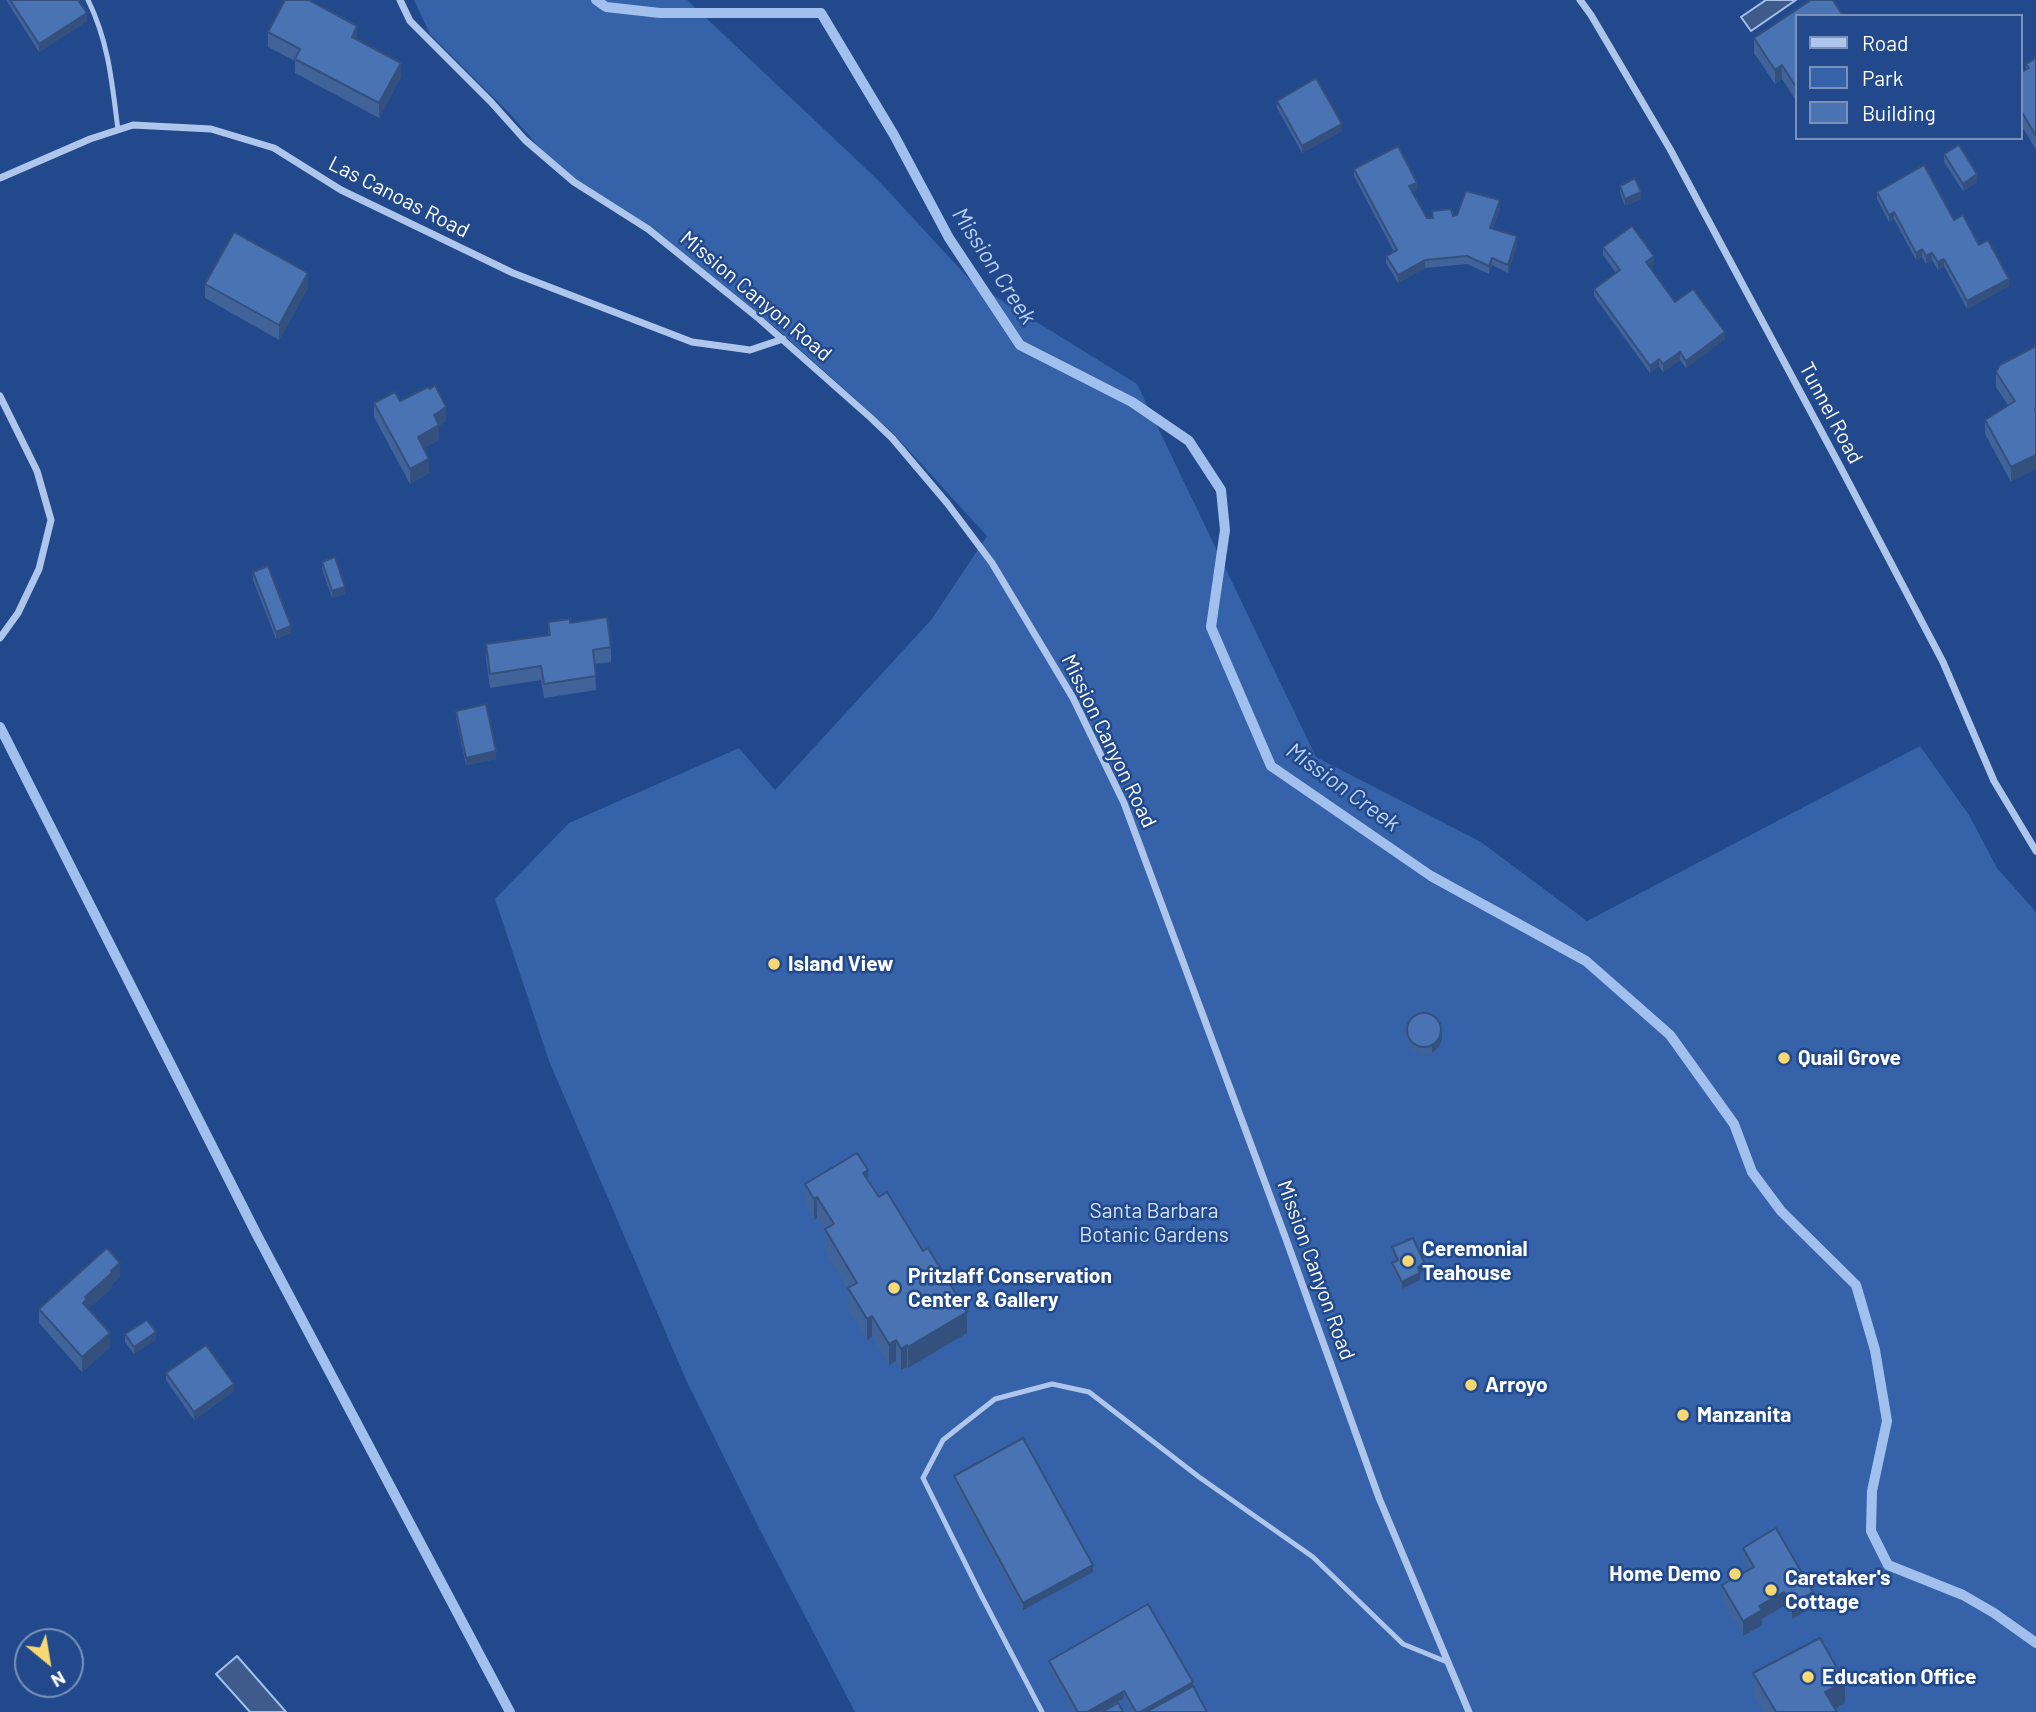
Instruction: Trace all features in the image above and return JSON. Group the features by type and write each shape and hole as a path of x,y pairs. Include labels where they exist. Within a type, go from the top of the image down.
{"street":[{"name":"Mission Canyon Road","path":"400,0 410,21 525,140 574,182 648,229 783,339 885,431 947,503 992,562 1073,698 1124,803 1379,1498 1469,1712"},
{"name":"Tunnel Road","path":"1580,0 1670,149 1769,333 1943,662 1994,781 2036,851"},
{"name":"Las Canoas Road","path":"0,178 90,139 133,125 211,129 274,148 341,190 513,273 692,342 750,350 783,339"},
{"path":"0,396 37,471 51,520 39,569 18,613 0,638"}],"lane":[{"path":"88,0 107,49 118,130"},
{"path":"1042,1712 923,1478 943,1440 995,1399 1052,1384 1089,1392 1199,1477 1313,1557 1403,1644 1447,1661"}],"green space":[{"name":"Santa Barbara Botanic Gardens","path":"414,0 687,0 878,180 972,282 1137,384 1316,757 1481,842 1587,921 1920,746 1969,815 1997,868 2036,912 2036,1712 855,1712 761,1532 687,1382 549,1061 495,899 569,823 739,748 775,790 931,620 987,536 891,431 777,329 668,242 594,195 545,154 511,115 430,34"}],"shaded area":[{"path":"1766,0 1796,0 1751,31 1741,17"},
{"path":"237,1656 286,1712 250,1712 216,1674"}],"building":[{"path":"10,0 78,0 87,13 39,44"},
{"path":"285,0 309,0 357,26 352,37 401,63 379,103 295,59 300,49 268,32"},
{"path":"1811,0 1833,0 1842,14 1794,14 1794,84 1782,65 1775,70 1754,38"},
{"path":"2036,58 2036,136 2022,112 2022,72 2029,68 2026,64"},
{"path":"1316,78 1342,124 1302,146 1277,101"},
{"path":"1959,145 1977,174 1963,184 1944,154"},
{"path":"1398,146 1417,183 1409,186 1427,218 1433,218 1432,211 1451,209 1453,216 1457,215 1466,191 1500,200 1490,228 1517,236 1508,265 1492,258 1489,266 1467,256 1425,260 1398,275 1386,256 1397,250 1354,169"},
{"path":"1924,165 1954,220 1963,215 1979,245 1988,240 2009,279 1967,301 1944,259 1938,262 1932,253 1926,256 1922,249 1916,253 1894,212 1889,215 1877,192"},
{"path":"1635,178 1641,192 1625,199 1620,186"},
{"path":"1632,226 1654,256 1646,262 1675,302 1693,289 1725,332 1686,361 1680,352 1663,364 1659,359 1650,366 1594,289 1620,270 1603,247"},
{"path":"234,232 308,273 279,325 205,284"},
{"path":"2036,346 2036,455 2011,467 1985,420 2015,401 1996,372 2000,365"},
{"path":"435,385 446,407 434,415 439,425 418,437 429,459 410,469 374,403 395,392 400,401"},
{"path":"335,557 345,587 332,591 322,562"},
{"path":"268,566 291,626 276,632 253,572"},
{"path":"607,617 611,647 593,650 596,676 544,684 541,666 490,674 486,644 550,635 548,622 570,619 570,623"},
{"path":"486,704 496,751 466,758 456,711"},
{"path":"1424,1013 1436,1018 1441,1030 1436,1042 1424,1047 1412,1042 1407,1030 1412,1018"},
{"name":"Pritzlaff Conservation Center & Gallery","path":"857,1153 868,1170 863,1173 879,1197 887,1192 923,1251 928,1248 967,1312 901,1349 896,1340 889,1344 872,1316 867,1319 848,1288 857,1283 825,1229 834,1224 805,1184"},
{"name":"Ceremonial Teahouse","path":"1413,1238 1425,1264 1418,1267 1420,1273 1402,1282 1392,1263 1398,1260 1392,1247"},
{"path":"107,1248 120,1263 85,1297 87,1299 83,1303 110,1333 82,1357 39,1309"},
{"path":"147,1320 156,1332 134,1347 125,1334"},
{"path":"206,1345 234,1384 194,1412 166,1373"},
{"path":"1023,1438 1093,1565 1023,1603 954,1476"},
{"name":"Caretaker's Cottage","path":"1776,1528 1813,1592 1792,1604 1784,1592 1759,1606 1762,1610 1743,1621 1722,1585 1754,1567 1743,1548"},
{"path":"1148,1604 1193,1682 1140,1712 1136,1712 1124,1691 1087,1712 1078,1712 1049,1661"},
{"path":"1820,1638 1845,1682 1825,1692 1837,1712 1776,1712 1753,1673"},
{"path":"1193,1686 1207,1712 1146,1712"},
{"path":"1118,1703 1123,1712 1102,1712"}],"waterway":[{"name":"Mission Creek","path":"596,0 606,7 660,13 821,13 894,135 949,238 1020,345 1132,402 1189,441 1221,490 1225,530 1211,627 1271,766 1431,876 1586,961 1670,1035 1734,1124 1752,1172 1781,1211 1856,1285 1875,1350 1887,1421 1872,1491 1871,1531 1888,1565 1963,1595 2036,1643"},
{"path":"0,727 257,1235 510,1712"}],"place":[{"name":"Island View","path":"774,964"},
{"name":"Quail Grove","path":"1784,1058"},
{"name":"Ceremonial Teahouse","path":"1408,1261"},
{"name":"Pritzlaff Conservation Center & Gallery","path":"894,1288"},
{"name":"Arroyo","path":"1471,1385"},
{"name":"Manzanita","path":"1683,1415"},
{"name":"Home Demo","path":"1735,1574"},
{"name":"Caretaker's Cottage","path":"1771,1590"},
{"name":"Education Office","path":"1808,1677"}]}
